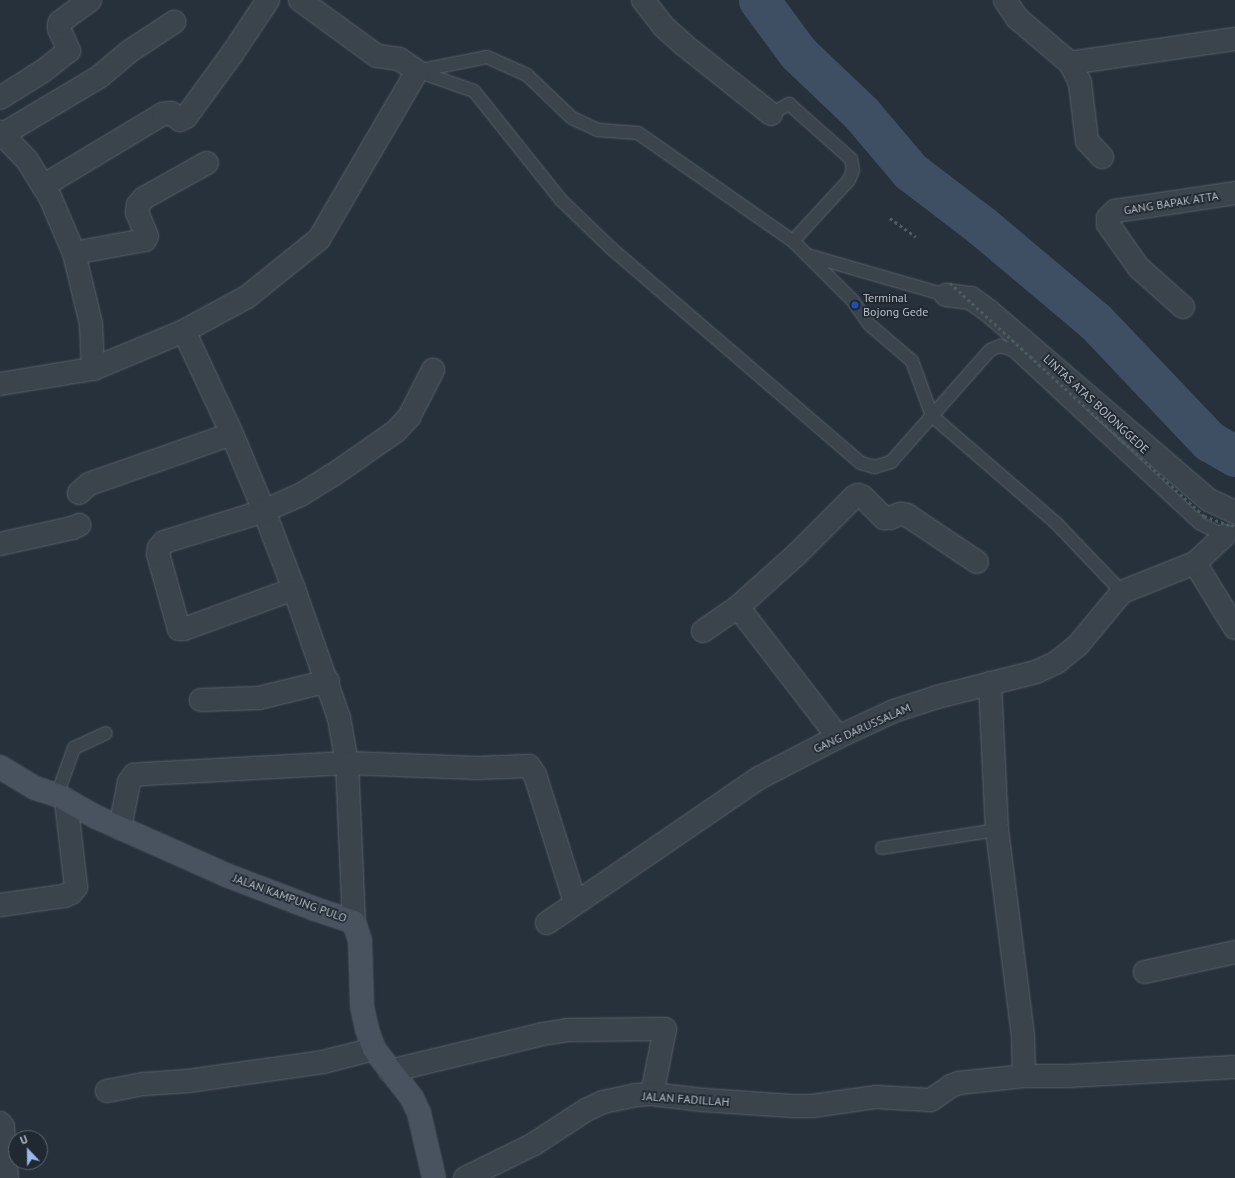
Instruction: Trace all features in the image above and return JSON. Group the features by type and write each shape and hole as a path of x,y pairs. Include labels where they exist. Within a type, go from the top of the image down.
{"street":[{"path":"0,98 43,71 69,51 58,29 58,25 90,0"},
{"path":"43,186 163,114 171,113 180,120 186,117 232,54 268,0"},
{"path":"0,384 93,369 184,331 247,297 319,239 417,71 399,59 377,56 300,0"},
{"path":"643,0 663,26 684,45 771,114"},
{"path":"1005,0 1017,18 1070,63 1080,84 1087,141 1102,157"},
{"path":"93,369 91,324 74,253 62,223 43,186 27,160 1,134 99,77 130,51 174,22"},
{"path":"1070,63 1235,39"},
{"path":"74,253 145,240 148,236 137,212 138,205 144,198 207,163"},
{"name":"GANG BAPAK ATTA","path":"1183,306 1139,268 1108,224 1108,218 1115,211 1235,193"},
{"path":"948,289 971,298 989,310 1209,500 1235,512"},
{"path":"184,331 232,434 264,511 328,681 339,718 347,763 354,922"},
{"path":"294,589 184,629 179,628 176,624 158,554 159,548 164,542 264,511 302,494 327,479 396,431 409,417 433,370"},
{"path":"79,493 89,484 232,434"},
{"path":"703,631 738,607 796,555 854,497 863,497 884,518 890,518 900,514 907,515 977,562"},
{"path":"0,544 72,528 79,525"},
{"name":"GANG DARUSSALAM","path":"547,923 575,902 759,778 838,737 894,711 937,697 1036,672 1057,662 1078,645 1122,592 1195,563 1231,531"},
{"path":"1195,563 1235,628"},
{"path":"738,607 838,737"},
{"path":"201,700 259,698 328,681"},
{"path":"990,683 997,830 1023,1036 1024,1076 1068,1076 1235,1067"},
{"path":"120,828 128,782 134,775 347,763 477,768 529,766 535,775 575,902"},
{"name":"JALAN KAMPUNG PULO","path":"0,767 35,788 61,798 120,828 226,875 315,909 354,922 360,941 362,1006 367,1030 374,1049 412,1098 419,1112 434,1178"},
{"path":"0,905 64,896 71,894 76,887 61,798"},
{"path":"1145,972 1235,952"},
{"path":"390,1071 543,1034 568,1030 665,1029 652,1094"},
{"path":"107,1092 144,1084 196,1080 323,1062 374,1049"},
{"name":"JALAN FADILLAH","path":"465,1178 534,1144 586,1110 603,1102 635,1095 652,1094 703,1100 812,1106 876,1097 927,1100 935,1098 951,1086 959,1083 1024,1076"},
{"path":"0,1123 3,1126 7,1178"}],"lane":[{"path":"417,71 487,56 527,75 572,118 598,130 638,134 793,241 853,301 870,325 912,361 932,416 1056,523 1122,592"},
{"path":"417,71 474,91 561,200 612,249 861,463 874,467 891,462 990,350 1000,346 1013,350 1199,523 1231,531"},
{"path":"771,114 789,104 851,160 854,170 849,180 793,241"},
{"path":"806,254 948,289"},
{"path":"61,798 74,748 106,733"},
{"path":"882,848 997,830"}],"path":[{"path":"890,218 916,237"},
{"name":"LINTAS ATAS BOJONGGEDE","path":"948,289 1204,516 1231,526 1231,531"}],"waterway":[{"path":"759,0 798,53 861,113 910,171 982,226 1095,321 1209,441 1235,456"}],"place":[{"name":"Terminal Bojong Gede","path":"855,305"}]}
